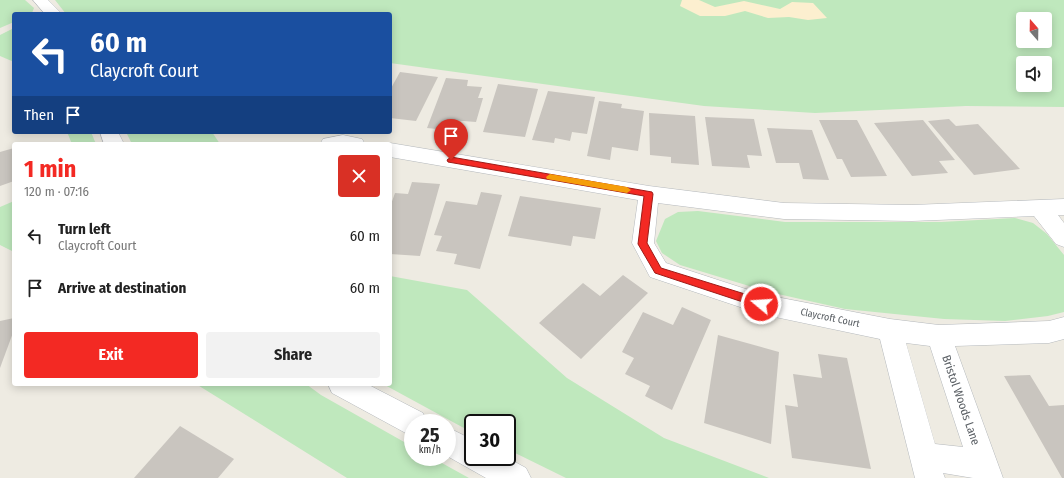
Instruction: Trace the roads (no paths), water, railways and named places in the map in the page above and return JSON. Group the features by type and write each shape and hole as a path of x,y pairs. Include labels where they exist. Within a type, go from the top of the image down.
{"street":[{"path":"40,0 52,12"},
{"path":"392,150 649,194 784,211 912,213 1064,207"},
{"name":"Claycroft Court","path":"649,194 643,244 658,270 761,304 890,330 938,336 1049,332 1064,328"},
{"path":"1040,209 1064,238"},
{"name":"Bristol Woods Lane","path":"890,330 927,467 986,471 938,336"},
{"path":"345,386 404,418"},
{"path":"493,466 516,478"}]}
